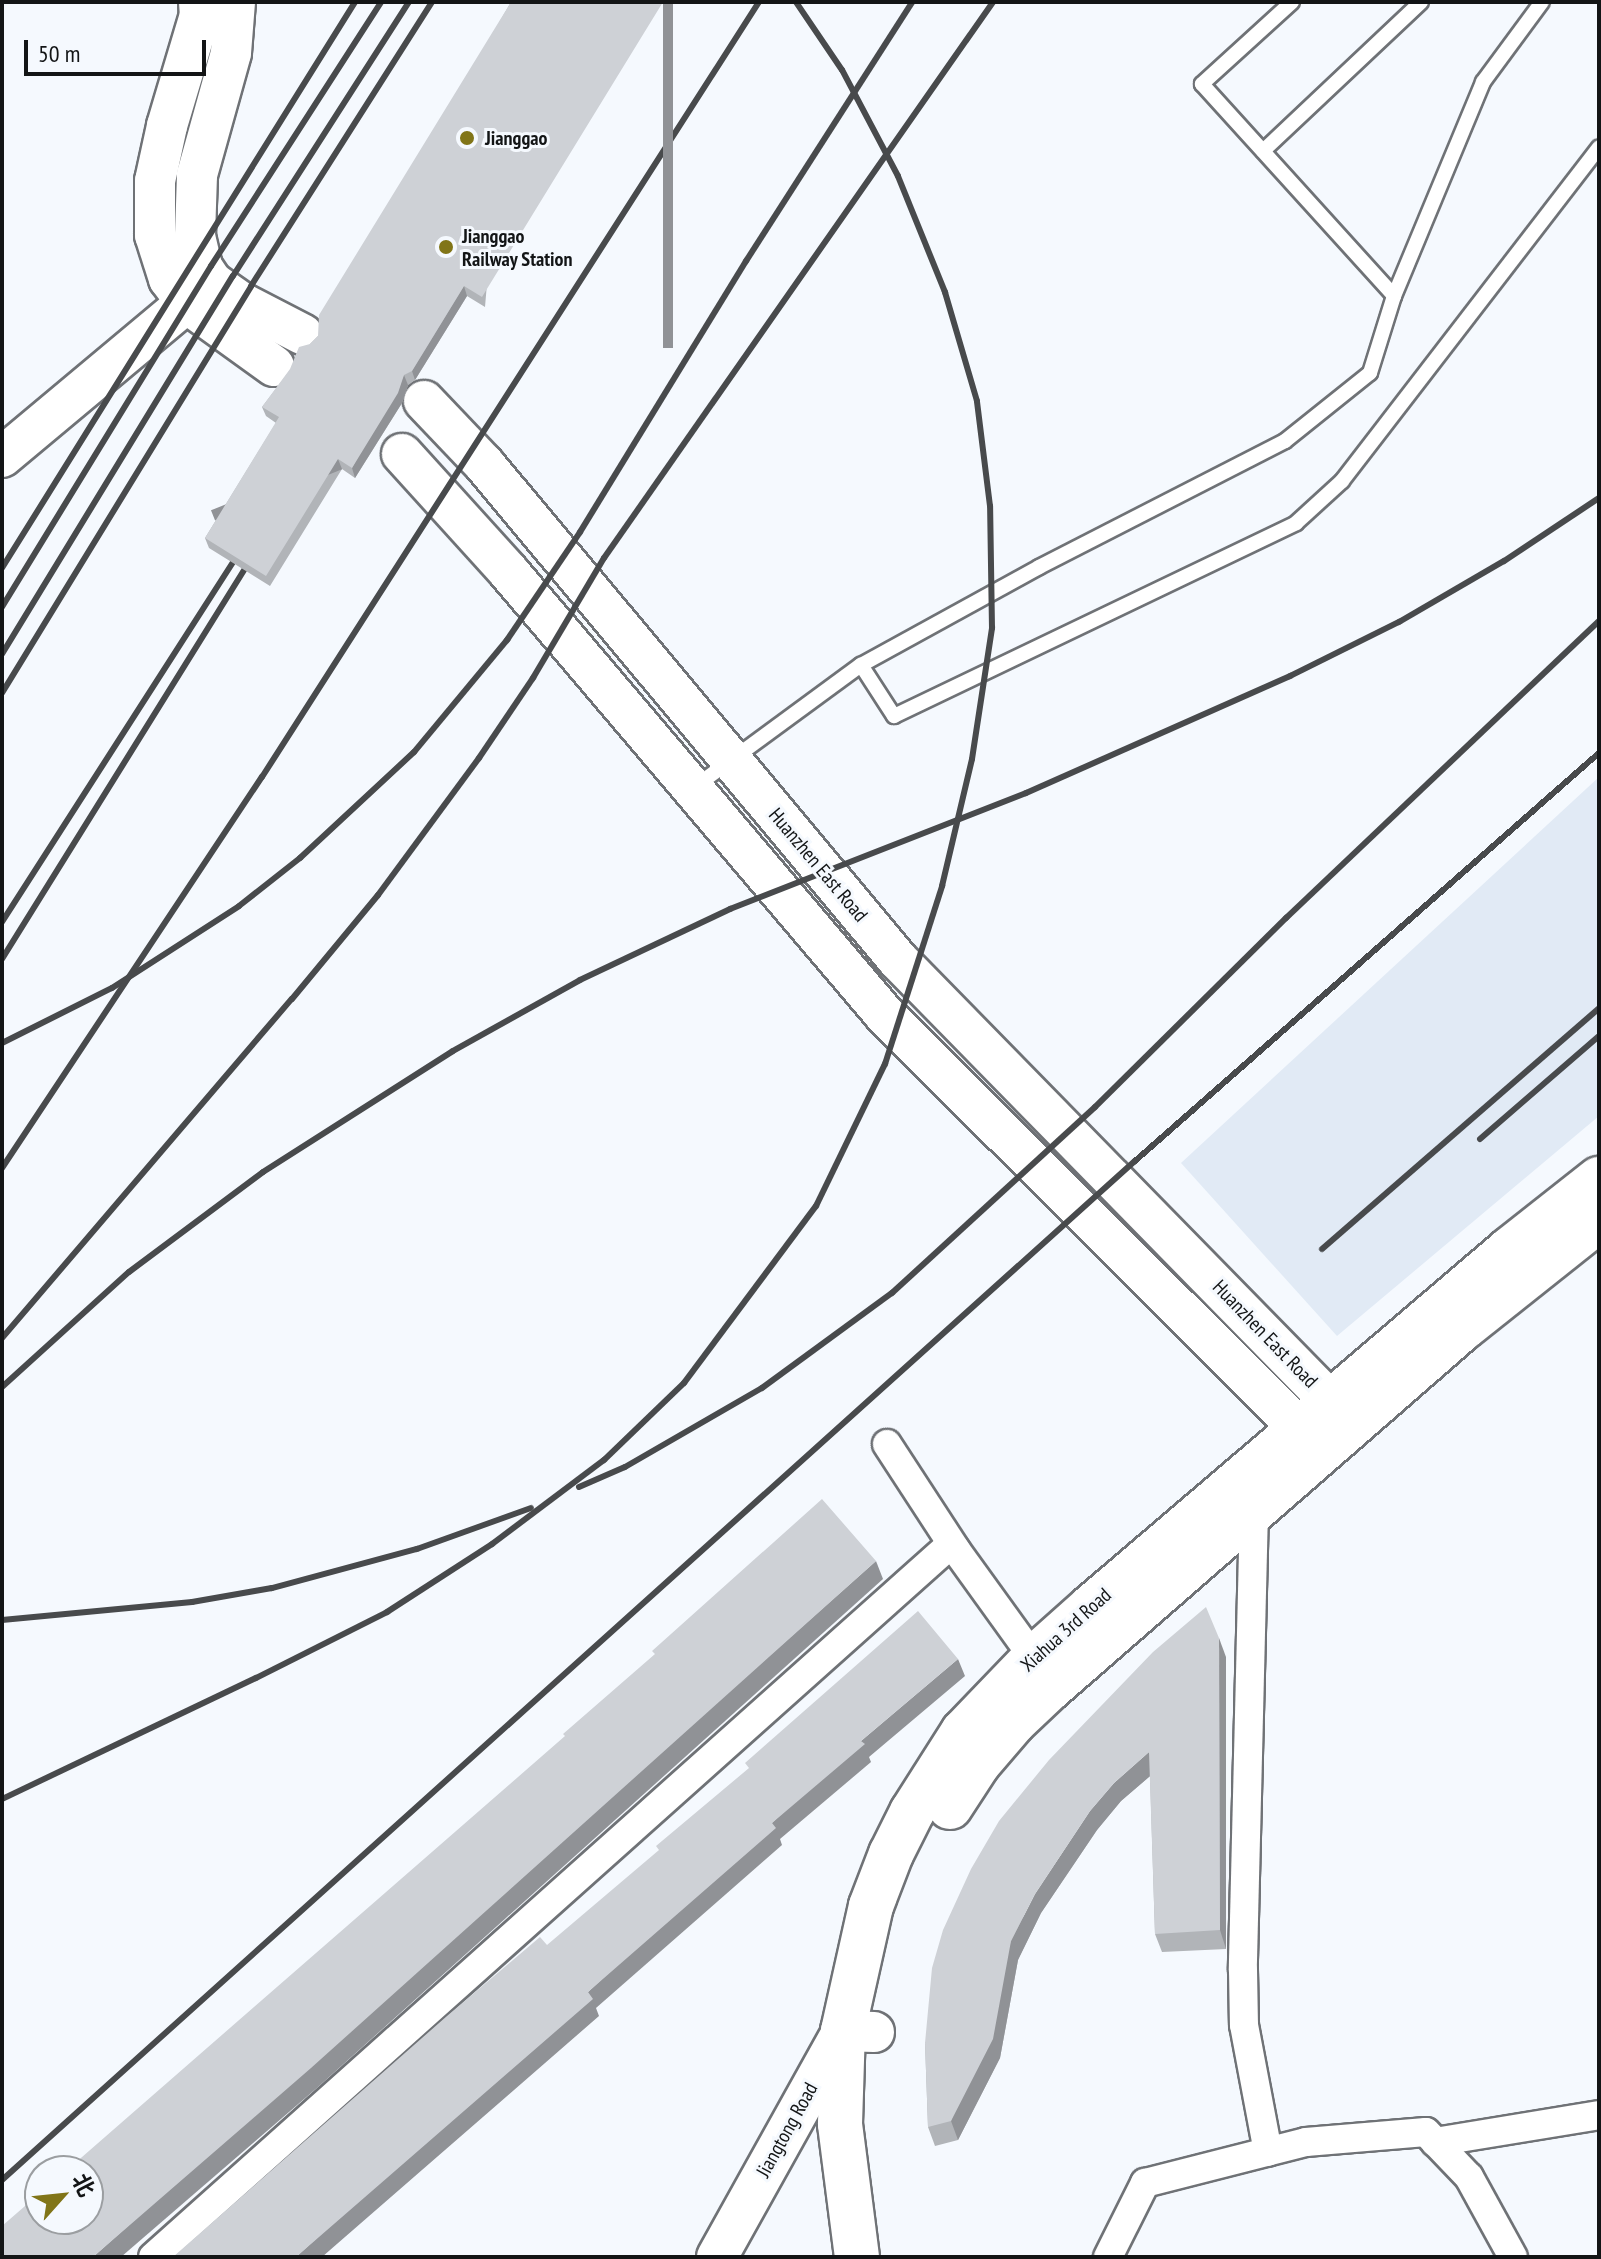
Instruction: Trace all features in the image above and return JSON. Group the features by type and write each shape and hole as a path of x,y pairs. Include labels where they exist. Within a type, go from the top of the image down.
{"main road":[{"name":"Xiahua 3rd Road","path":"857,2257 840,2124 858,2031 871,1906 912,1812 963,1732 1034,1658 1323,1423 1599,1179"},
{"name":"Xiahua 3rd Road","path":"887,2257 858,2031 889,1956 915,1873 948,1809 978,1764 1014,1722 1049,1689 1254,1510 1323,1423 1463,1328 1599,1220"}],"street":[{"path":"199,2 196,30 167,126 155,181 155,235 161,259 169,279 200,293 242,303 302,334"},
{"path":"2,457 200,293 202,267 193,209 202,152 231,53 235,2"},
{"path":"200,293 274,366"},
{"name":"Huanzhen East Road","path":"424,401 484,464 898,960 1323,1423"},
{"name":"Huanzhen East Road","path":"402,454 508,571 885,1015 1323,1423"},
{"path":"887,1444 951,1544 1034,1658"},
{"path":"1254,1510 1243,1984 1244,2025 1268,2152"},
{"path":"153,2257 951,1544"},
{"name":"Jiangtong Road","path":"717,2257 858,2031"},
{"path":"1435,2142 1599,2115"},
{"path":"1108,2257 1145,2183 1306,2142 1426,2132 1469,2177 1513,2257"}],"lane":[{"path":"1292,2 1202,84 1394,296"},
{"path":"1263,151 1421,2"},
{"path":"693,789 861,665 1039,567 1285,441 1370,373 1394,296 1483,82 1542,2"},
{"path":"861,665 894,716 1296,523 1342,481 1599,147"}],"shaded area":[{"path":"1599,777 1599,1116 1337,1336 1181,1163"}],"building":[{"name":"Jianggao Railway Station","path":"511,2 663,2 482,297 464,286 412,371 404,375 398,393 352,468 338,459 266,576 205,538 279,417 262,407 290,369 299,347 310,344 318,336 319,315"},
{"path":"822,1499 876,1561 311,2068 93,2257 2,2257 2,2226 24,2207 24,2235 104,2235 104,2155 84,2155 565,1736 563,1734 655,1654 652,1651"},
{"path":"1206,1607 1219,1638 1220,1930 1155,1934 1149,1752 1114,1783 1090,1811 1035,1894 1011,1941 993,2039 951,2121 928,2127 925,2043 932,1968 943,1930 971,1869 999,1821 1049,1760 1153,1652"},
{"path":"918,1611 958,1659 861,1741 865,1744 772,1823 776,1828 588,1992 593,1999 296,2257 173,2257 540,1937 547,1945 659,1850 656,1846 749,1768 745,1763"}],"railway":[{"path":"2,568 355,2"},
{"path":"2,607 211,266 381,2"},
{"path":"2,654 233,276 409,2"},
{"path":"2,693 251,286 432,2"},
{"path":"2,1168 262,777 759,2"},
{"path":"2,1799 387,1612 492,1544 604,1460 684,1383 816,1206 885,1064 942,886 972,759 992,628 990,506 977,401 945,292 898,176 842,70 796,2"},
{"path":"2,1043 112,988 239,906 300,858 414,752 507,640 580,532 746,261 912,2"},
{"path":"2,1338 378,895 479,758 533,678 604,558 993,2"},
{"path":"2,1387 129,1272 263,1172 453,1051 580,980 730,909 1026,793 1290,676 1399,622 1504,561 1599,498"},
{"path":"2,922 244,545"},
{"path":"2,959 257,550"},
{"path":"579,1487 625,1467 762,1388 892,1293 1095,1107 1286,918 1599,621"},
{"path":"2,2180 1135,1161 1599,753"},
{"path":"1322,1249 1599,1008"},
{"path":"1480,1139 1599,1036"},
{"path":"2,1620 192,1602 272,1588 417,1549 531,1508"}],"place":[{"name":"Jianggao","path":"467,138"},
{"name":"Jianggao Railway Station","path":"446,247"}]}
